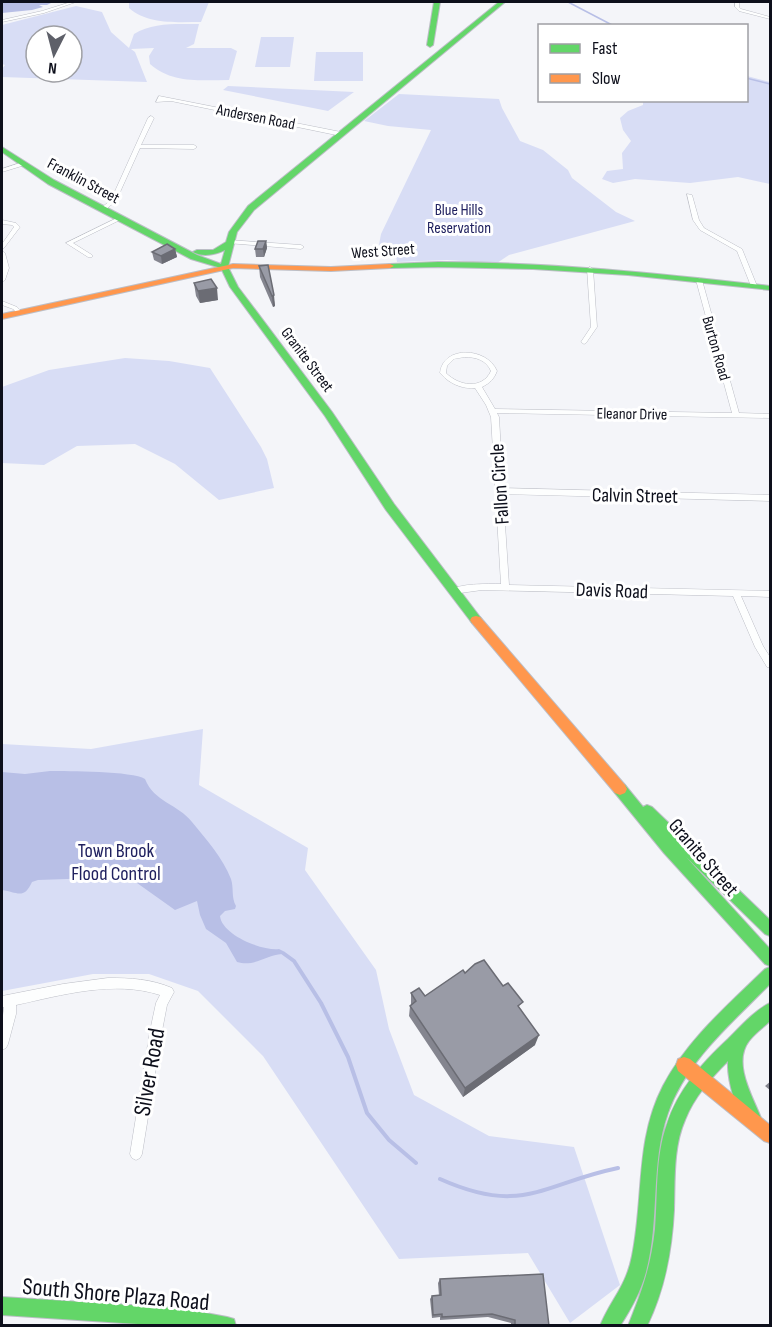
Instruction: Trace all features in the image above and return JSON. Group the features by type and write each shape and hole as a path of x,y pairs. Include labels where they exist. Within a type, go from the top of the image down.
{"main road":[{"path":"437,2 430,45 432,50 443,51"},
{"path":"224,267 228,243 236,227 251,208 502,2"},
{"name":"Franklin Street","path":"2,148 23,164 103,209 155,235 170,238 195,254 224,267"},
{"path":"181,276 194,266 195,254 215,252 228,243"},
{"name":"West Street","path":"2,317 224,267 331,270 447,263 635,272 771,288"},
{"name":"Granite Street","path":"224,267 237,291 329,414 390,507 453,591 522,677 611,777 669,849 771,959"},
{"name":"Granite Street","path":"611,777 771,929"},
{"path":"609,1326 628,1297 637,1276 645,1239 653,1136 663,1102 684,1065 771,974"},
{"path":"637,1326 650,1300 661,1260 669,1152 672,1132 683,1104 701,1080 771,1011"},
{"path":"742,1038 736,1053 734,1076 741,1096 759,1126"},
{"path":"684,1065 771,1136"},
{"name":"South Shore Plaza Road","path":"2,1306 179,1317 227,1326"}],"street":[{"path":"2,21 74,2"},
{"path":"737,2 736,7 740,10 771,18"},
{"path":"198,104 207,98"},
{"name":"Andersen Road","path":"171,100 340,134"},
{"path":"103,209 113,201 151,118"},
{"path":"138,146 194,147"},
{"path":"2,171 23,164"},
{"path":"689,195 698,225 708,234 740,250 754,286"},
{"path":"90,256 69,243 121,218"},
{"path":"2,222 14,224 17,227 2,247"},
{"path":"228,243 301,247"},
{"path":"2,253 6,268 2,280"},
{"path":"584,342 594,327 590,269"},
{"name":"Burton Road","path":"699,280 736,416"},
{"path":"2,303 19,312"},
{"path":"462,356 476,356 488,361 494,369 494,375 489,381 477,385 463,385 450,381 443,373 444,365 452,358 462,356"},
{"name":"Fallon Circle","path":"477,385 493,411 505,587"},
{"name":"Eleanor Drive","path":"493,411 771,416"},
{"name":"Calvin Street","path":"499,491 771,498"},
{"name":"Davis Road","path":"453,591 476,587 505,587 771,594"},
{"path":"736,594 755,639 771,664"},
{"name":"Silver Road","path":"6,1001 75,988 115,984 142,984 168,992 162,1003 158,1020 136,1155"},
{"path":"2,1044 9,1014 6,1001"}],"green space":[{"path":"129,2 209,2 201,22 183,22 154,20 145,17 129,8"},
{"path":"76,6 102,12 111,32 129,48 134,34 149,27 199,24 194,44 186,48 231,48 237,51 229,80 188,80 168,75 150,64 149,56 154,48 131,49 135,52 147,82 84,80 84,24 24,24 24,78 2,77 2,69 5,65 2,64 2,25"},
{"path":"261,37 294,37 290,67 255,67"},
{"path":"316,52 363,52 363,81 314,81"},
{"path":"748,76 770,82 770,184 738,177 690,183 635,179 613,183 602,179 607,171 623,169 622,153 631,141 623,130 620,118 628,111 643,105 643,102 748,102"},
{"path":"228,86 354,92 328,111 223,90"},
{"name":"Blue Hills Reservation","path":"399,94 499,99 520,141 543,150 568,170 572,178 616,212 635,221 509,255 497,263 447,260 397,262 396,255 378,250 381,234 431,130 364,121"},
{"path":"125,358 169,361 210,368 261,447 267,459 274,488 219,500 175,464 135,444 77,446 44,465 2,463 2,387 49,370"},
{"name":"Town Brook Flood Control","path":"203,729 199,785 308,848 305,870 376,970 389,1029 414,1095 489,1136 574,1147 620,1285 570,1323 528,1253 399,1259 263,1056 198,991 149,974 93,974 2,991 2,744 91,749"}],"shaded area":[{"path":"2,2 53,2 39,5 43,7 32,10 2,13"},
{"path":"50,771 127,774 145,779 154,793 192,822 228,871 236,906 235,909 225,911 220,916 222,923 244,940 263,947 279,949 283,951 282,954 255,962 237,962 226,943 206,929 197,901 175,910 137,883 124,877 38,880 32,882 26,891 20,894 2,890 2,772 25,774"}],"building":[{"path":"258,241 266,241 263,249 255,249"},
{"path":"167,244 175,249 161,256 152,252"},
{"path":"268,265 274,295 272,296 259,266"},
{"path":"211,279 217,288 198,291 194,283"},
{"path":"484,960 503,986 508,983 523,1002 518,1006 539,1035 465,1088 410,1006 416,1001 411,993 419,988 425,996 463,970 465,973"},
{"path":"543,1274 549,1326 515,1326 515,1320 492,1314 442,1317 442,1314 433,1315 432,1296 441,1295 440,1279"}],"waterway":[{"path":"568,2 610,24"},
{"path":"748,78 770,84"},
{"path":"283,953 294,961 321,1003 348,1057 367,1113 389,1140 416,1163"},
{"path":"440,1179 468,1190 512,1196 550,1188 618,1168"}],"traffic: fast":[{"path":"430,45 437,2"},
{"path":"476,620 390,507 329,414 234,287 224,267 233,232 251,208 502,2"},
{"path":"2,149 51,182 194,257 220,266"},
{"path":"197,252 215,252 228,244"},
{"path":"390,266 438,264 533,266 628,273 770,288"},
{"path":"620,789 669,849 770,959"},
{"path":"647,811 770,929"},
{"path":"609,1326 637,1274 642,1254 654,1132 669,1092 680,1073 708,1037 770,974"},
{"path":"637,1326 656,1278 664,1228 669,1152 672,1132 679,1113 708,1070 770,1011"},
{"path":"740,1042 736,1062 737,1081 743,1100 753,1118"},
{"path":"2,1306 179,1317 227,1326"}],"traffic: slow":[{"path":"2,317 233,266 331,269 390,266"},
{"path":"476,620 620,789"},
{"path":"684,1065 770,1135"}]}
